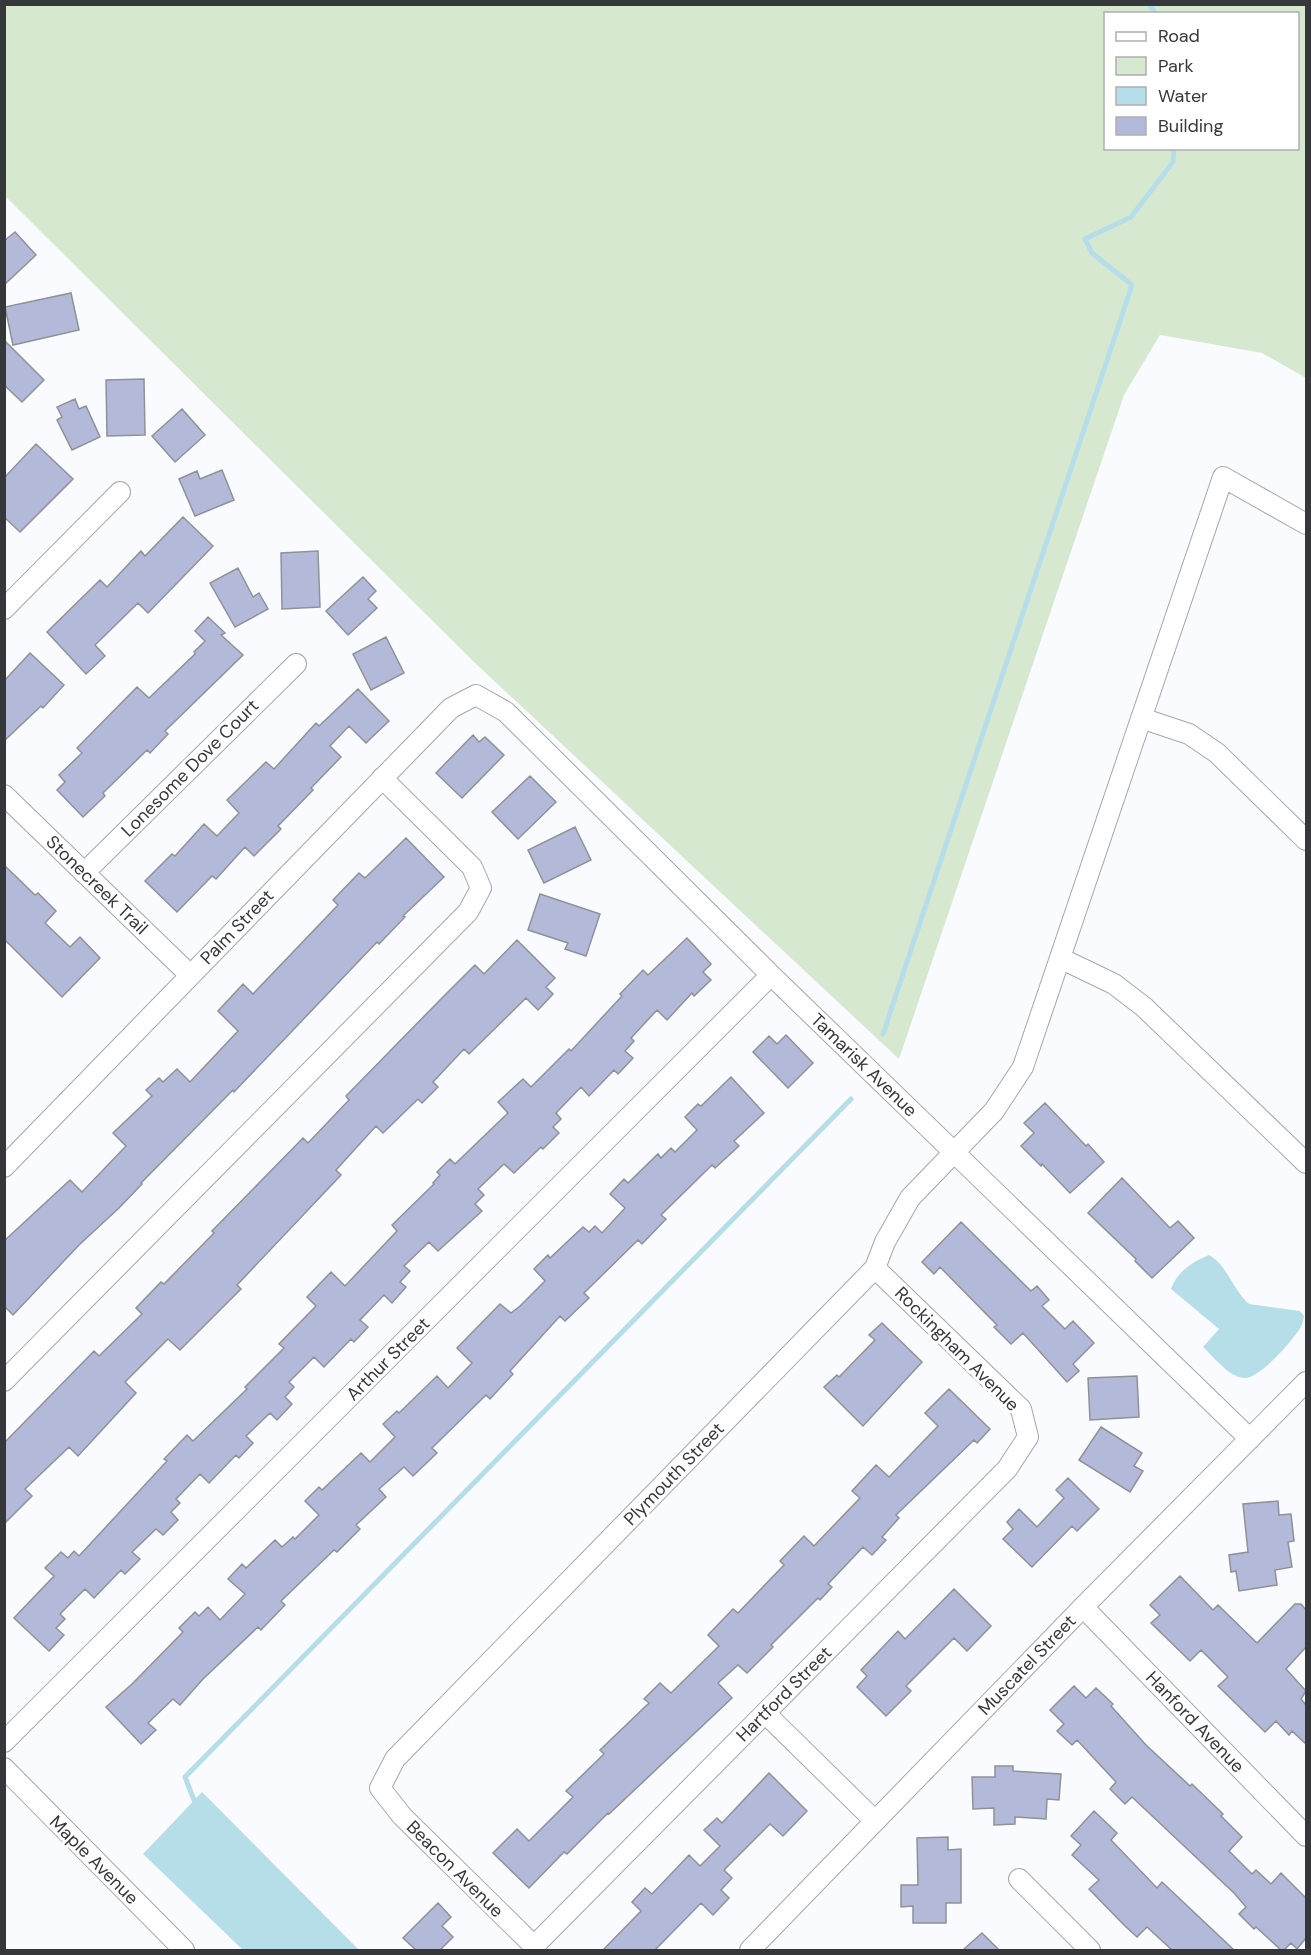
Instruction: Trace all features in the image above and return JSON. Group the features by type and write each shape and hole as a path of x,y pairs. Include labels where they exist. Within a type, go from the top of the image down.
{"street":[{"name":"Plymouth Street","path":"380,1788 395,1759 875,1268 885,1242 910,1198 994,1111 1023,1067 1224,477 1306,524"},
{"path":"4,609 120,492"},
{"name":"Lonesome Dove Court","path":"84,873 296,664"},
{"name":"Palm Street","path":"4,1167 451,708 476,695"},
{"name":"Tamarisk Avenue","path":"476,695 506,712 771,975 1250,1439"},
{"path":"1141,718 1189,734 1217,753 1306,840"},
{"path":"4,1381 468,912 481,888 472,867 382,778"},
{"name":"Stonecreek Trail","path":"4,795 190,975"},
{"path":"1060,958 1114,984 1144,1007 1306,1163"},
{"name":"Arthur Street","path":"4,1742 771,975"},
{"name":"Rockingham Avenue","path":"875,1268 1021,1409 1028,1437"},
{"name":"Muscatel Street","path":"750,1950 1083,1607 1306,1382"},
{"name":"Hartford Street","path":"534,1946 1007,1469 1028,1437"},
{"name":"Hanford Avenue","path":"1083,1607 1306,1836"},
{"path":"765,1713 875,1821"},
{"name":"Maple Avenue","path":"4,1768 184,1950"},
{"name":"Beacon Avenue","path":"380,1788 402,1816 534,1946"},
{"path":"1019,1879 1090,1950"}],"green space":[{"path":"4,5 1306,5 1306,378 1262,353 1160,335 1124,395 899,1059 474,662 5,196"}],"water":[{"path":"1209,1255 1221,1265 1249,1304 1300,1311 1304,1316 1300,1328 1289,1343 1265,1367 1250,1377 1238,1377 1233,1374 1203,1347 1219,1329 1171,1289 1186,1268"},
{"path":"202,1792 359,1950 243,1950 143,1854"}],"building":[{"path":"15,232 36,255 4,285 4,241"},
{"path":"71,293 79,330 13,345 5,307"},
{"path":"4,340 44,380 22,402 4,385"},
{"path":"144,379 145,435 107,436 106,380"},
{"path":"75,399 79,409 86,406 100,437 72,450 57,420 62,417 57,407"},
{"path":"182,409 205,435 175,462 152,436"},
{"path":"36,444 73,479 20,532 4,517 4,478"},
{"path":"222,470 234,500 195,516 179,479 197,471 200,479"},
{"path":"183,517 213,546 148,613 138,603 95,645 105,656 86,674 47,632 100,580 107,587 141,551 145,556"},
{"path":"318,551 320,607 282,609 281,553"},
{"path":"238,568 253,597 259,593 268,609 235,627 210,583"},
{"path":"363,577 376,591 368,599 377,608 348,635 326,611"},
{"path":"208,617 225,633 221,635 243,655 165,731 168,734 150,753 147,750 103,793 105,796 83,817 57,790 65,782 59,775 82,753 77,748 137,687 149,698 195,654 194,652 205,641 195,631"},
{"path":"386,637 404,673 371,690 353,654"},
{"path":"30,653 64,685 43,708 41,706 4,741 4,681"},
{"path":"358,689 389,721 366,743 349,726 330,746 341,757 278,826 281,829 254,856 245,847 216,879 212,876 177,912 145,881 172,854 175,856 204,824 217,836 239,813 227,800 266,762 274,769 316,723 319,726"},
{"path":"473,735 479,742 485,737 504,755 462,798 436,773"},
{"path":"530,776 556,802 518,839 492,812"},
{"path":"575,827 591,860 544,883 528,850"},
{"path":"406,838 444,877 403,916 405,917 379,944 377,942 234,1092 233,1090 119,1208 79,1245 13,1315 4,1306 4,1241 70,1180 82,1192 126,1146 113,1133 152,1096 146,1090 159,1078 163,1082 177,1069 190,1082 238,1031 218,1011 243,984 253,994 338,905 333,900 359,873 365,878"},
{"path":"4,865 35,895 38,893 56,911 45,923 70,947 80,937 100,958 62,997 4,939"},
{"path":"540,894 600,914 586,956 565,949 568,943 528,930"},
{"path":"687,938 711,964 703,972 711,980 694,996 692,993 667,1020 657,1010 631,1038 634,1041 625,1051 633,1058 618,1074 614,1070 589,1096 581,1087 556,1113 561,1119 553,1127 559,1133 543,1149 541,1147 514,1173 504,1164 478,1189 484,1195 475,1204 482,1211 438,1251 429,1242 404,1266 410,1271 400,1282 406,1287 392,1303 384,1295 360,1320 368,1327 354,1342 351,1339 324,1367 314,1357 289,1382 294,1387 285,1397 292,1404 277,1420 270,1413 246,1436 253,1443 239,1458 236,1455 209,1483 200,1474 176,1499 180,1503 171,1512 178,1520 163,1535 156,1529 132,1552 140,1559 125,1574 121,1570 94,1598 85,1589 60,1614 65,1619 56,1628 64,1635 49,1651 14,1618 54,1576 45,1568 61,1552 68,1558 74,1551 79,1556 167,1461 164,1459 187,1435 193,1441 247,1389 245,1387 284,1348 279,1344 316,1306 307,1297 331,1272 345,1286 397,1231 392,1225 434,1184 440,1175 437,1172 450,1159 455,1164 508,1113 498,1102 523,1079 531,1087 569,1049 571,1051 643,970 648,975"},
{"path":"517,940 555,978 546,987 553,994 538,1010 526,998 469,1054 464,1049 433,1082 438,1087 422,1103 418,1099 383,1133 376,1126 336,1170 341,1175 237,1285 241,1289 180,1350 168,1339 125,1382 136,1393 78,1456 69,1447 25,1489 32,1496 4,1524 4,1443 94,1351 99,1356 142,1314 136,1308 161,1282 164,1284 303,1138 308,1143 349,1100 346,1096 475,965 484,974"},
{"path":"786,1035 813,1063 788,1088 753,1052 769,1036 777,1044"},
{"path":"731,1077 764,1113 734,1141 739,1146 715,1168 712,1165 661,1215 666,1219 642,1244 638,1240 584,1293 589,1298 565,1321 560,1316 510,1371 513,1374 490,1399 486,1395 432,1448 437,1453 413,1476 404,1467 379,1489 386,1497 356,1525 360,1529 337,1552 334,1550 281,1601 285,1605 261,1630 258,1627 203,1679 180,1705 173,1699 148,1723 156,1730 141,1744 106,1707 183,1632 179,1628 195,1612 199,1616 208,1607 220,1620 245,1594 228,1579 242,1564 246,1568 275,1540 282,1547 293,1537 295,1539 319,1515 305,1501 319,1487 322,1490 361,1453 370,1462 395,1437 383,1424 397,1411 399,1413 437,1376 448,1388 472,1363 457,1348 500,1304 511,1313 520,1306 545,1281 534,1269 548,1255 550,1258 583,1227 589,1232 595,1226 602,1233 625,1208 610,1194 624,1179 628,1183 658,1154 661,1158 671,1148 675,1152 697,1130 685,1117 698,1104 701,1106"},
{"path":"1045,1103 1104,1162 1070,1193 1021,1146 1034,1133 1024,1123"},
{"path":"1122,1178 1170,1228 1178,1221 1194,1238 1152,1278 1135,1261 1136,1259 1088,1213"},
{"path":"961,1222 1031,1291 1037,1286 1049,1300 1042,1306 1065,1329 1073,1321 1094,1343 1073,1364 1079,1371 1067,1382 1023,1333 1011,1344 994,1327 997,1325 940,1267 934,1274 922,1262"},
{"path":"882,1323 922,1362 863,1426 824,1387 837,1375 839,1377 875,1340 869,1335"},
{"path":"1137,1376 1139,1417 1090,1420 1088,1378"},
{"path":"949,1389 990,1429 977,1443 974,1440 896,1515 899,1518 882,1537 886,1540 872,1555 863,1547 828,1584 832,1587 771,1645 773,1647 747,1673 738,1665 718,1683 732,1698 567,1854 564,1852 529,1888 493,1853 517,1829 529,1841 573,1797 566,1791 604,1754 600,1750 649,1703 644,1699 660,1683 671,1693 719,1646 708,1635 733,1609 738,1613 784,1565 780,1561 804,1536 814,1546 860,1498 852,1491 876,1465 889,1477 938,1426 925,1413"},
{"path":"1101,1427 1142,1453 1134,1466 1143,1471 1130,1492 1079,1460"},
{"path":"1068,1478 1099,1509 1077,1531 1072,1526 1032,1567 1003,1539 1013,1529 1007,1522 1019,1509 1037,1527 1064,1498 1056,1490"},
{"path":"1278,1501 1279,1515 1291,1514 1294,1541 1288,1542 1292,1567 1275,1570 1277,1585 1239,1591 1236,1571 1231,1572 1229,1555 1248,1552 1243,1504"},
{"path":"1180,1576 1213,1610 1218,1605 1257,1643 1295,1604 1301,1604 1306,1610 1306,1647 1286,1669 1306,1691 1301,1699 1306,1705 1306,1744 1292,1731 1289,1735 1276,1721 1265,1732 1218,1686 1228,1677 1201,1650 1190,1661 1151,1623 1160,1615 1150,1605"},
{"path":"954,1589 991,1626 967,1651 954,1638 906,1686 911,1691 886,1716 857,1687 867,1676 861,1670 898,1631 905,1639"},
{"path":"1074,1686 1086,1698 1096,1688 1113,1704 1111,1706 1146,1745 1223,1814 1221,1816 1242,1837 1229,1851 1252,1874 1256,1870 1271,1884 1281,1873 1306,1898 1306,1938 1297,1949 1291,1943 1281,1950 1256,1927 1254,1929 1239,1914 1246,1907 1234,1893 1132,1797 1125,1804 1110,1789 1116,1782 1077,1740 1072,1745 1057,1731 1064,1724 1050,1710"},
{"path":"995,1766 1013,1766 1013,1771 1061,1774 1059,1800 1047,1799 1046,1819 1015,1817 1015,1824 994,1825 994,1808 973,1809 972,1777 995,1777"},
{"path":"769,1773 807,1811 783,1836 770,1824 724,1870 732,1878 721,1890 729,1898 713,1915 701,1903 655,1950 603,1950 641,1911 632,1902 645,1888 652,1894 689,1855 700,1866 720,1846 704,1830 717,1818 722,1823"},
{"path":"1094,1811 1117,1833 1111,1840 1157,1888 1162,1882 1234,1950 1172,1950 1147,1927 1137,1937 1124,1925 1089,1889 1099,1880 1072,1855 1081,1845 1071,1836"},
{"path":"948,1837 948,1850 961,1849 961,1903 946,1903 946,1923 913,1923 913,1906 901,1907 901,1885 918,1885 917,1838"},
{"path":"438,1903 451,1917 442,1926 453,1937 440,1950 416,1950 403,1938"},
{"path":"982,1933 999,1950 963,1950"}],"waterway":[{"path":"1149,4 1155,12"},
{"path":"883,1034 1132,285 1092,253 1085,239 1131,217 1173,162 1174,150"},
{"path":"194,1800 185,1777 851,1099"}]}
